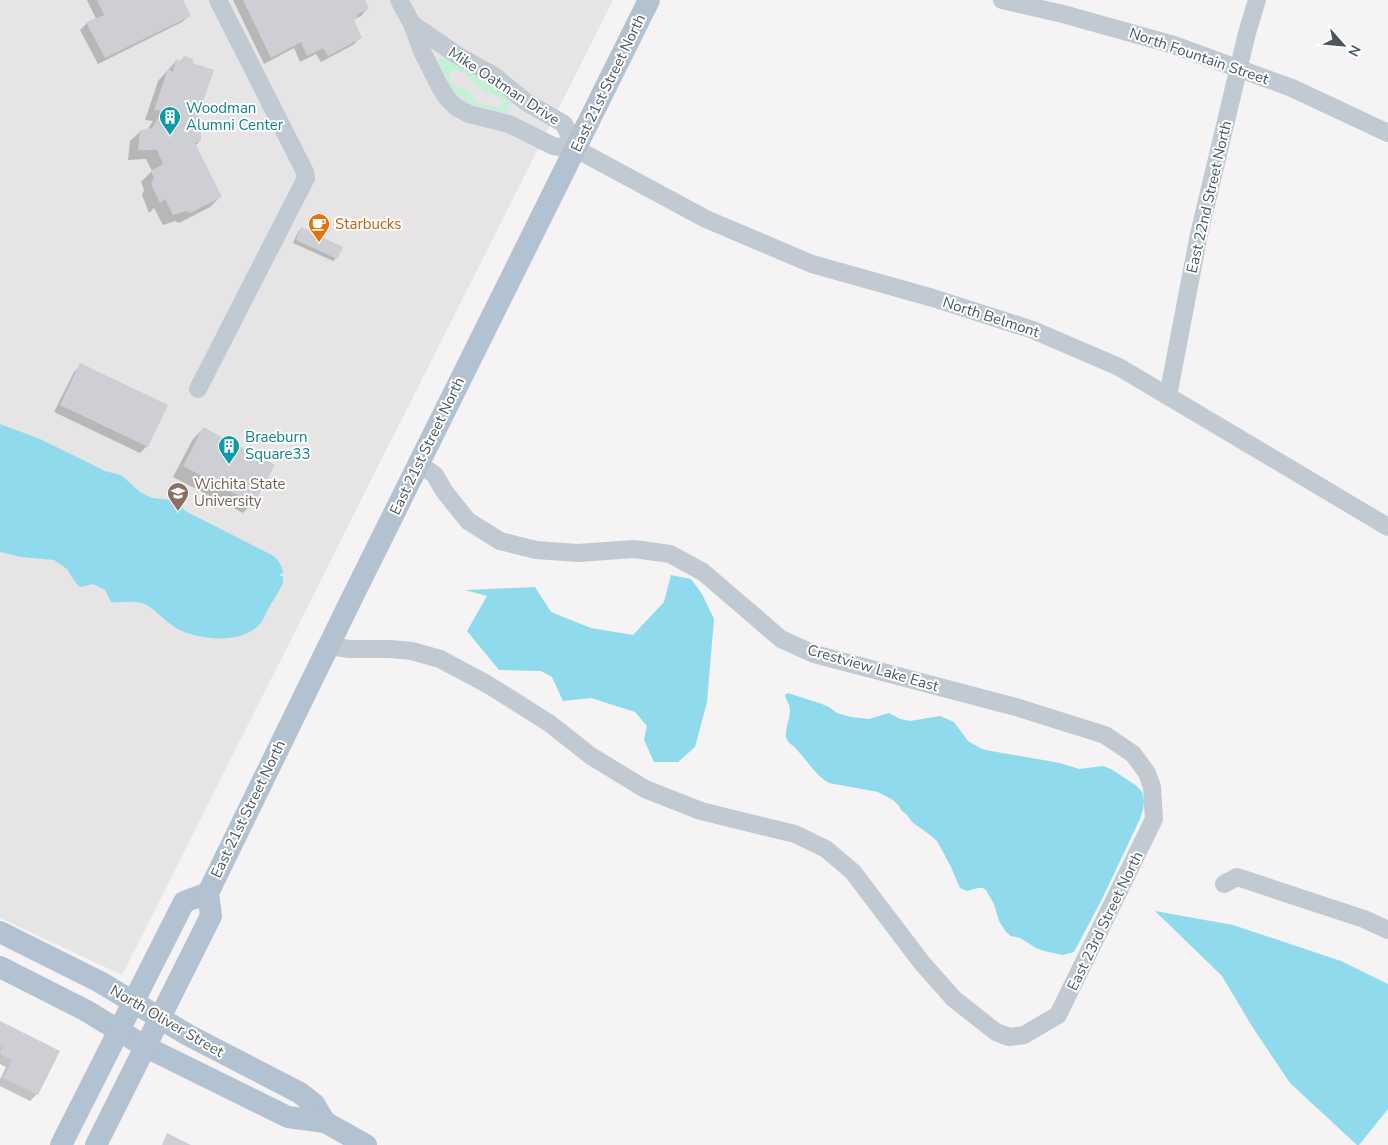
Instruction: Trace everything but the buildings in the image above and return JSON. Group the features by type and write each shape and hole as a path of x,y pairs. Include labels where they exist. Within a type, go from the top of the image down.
{"main road":[{"name":"East 21st Street North","path":"96,1145 212,916 208,893 418,463 649,0"},
{"name":"East 21st Street North","path":"61,1145 184,902 208,893"},
{"name":"North Oliver Street","path":"0,932 100,982 188,1035 300,1093 314,1104 325,1122"},
{"name":"North Oliver Street","path":"0,968 84,1010 146,1047 288,1117 325,1122 366,1145"}],"street":[{"path":"198,389 306,178 305,172 218,0"},
{"name":"Mike Oatman Drive","path":"399,0 412,24 422,52 439,85 447,98 456,107 472,115 509,124 553,146 576,149"},
{"name":"North Fountain Street","path":"1002,0 1064,14 1174,45 1292,88 1388,133"},
{"name":"East 22nd Street North","path":"1168,396 1199,234 1238,68 1257,0"},
{"name":"Mike Oatman Drive","path":"412,24 457,56 493,75 520,98 564,124 576,149"},
{"name":"North Belmont","path":"576,149 706,219 812,264 933,298 1033,330 1119,367 1388,527"},
{"name":"Crestview Lake East","path":"418,463 435,475 444,491 468,521 500,541 536,550 578,553 634,549 670,554 703,572 781,639 814,654 1016,707 1105,735 1133,754 1146,773 1152,787"},
{"name":"East 23rd Street North","path":"328,646 350,649 390,648 412,651 440,659 487,684 549,723 591,756 645,789 700,811 795,834 826,849 853,872 922,963 954,999 996,1032 1009,1037 1024,1035 1058,1015 1154,820 1152,787"},
{"path":"1224,884 1237,877 1364,919 1388,930"}],"shaded area":[{"name":"Wichita State University","path":"0,0 613,0 122,975 0,918"}],"green space":[{"path":"439,57 492,86 511,102 506,113 477,106 456,94 440,66","holes":["453,70 463,72 484,92 498,96 503,101 502,105 498,107 476,103 469,90 458,87 451,82 449,74"]}],"water":[{"path":"0,424 40,439 105,471 121,475 140,492 152,498 172,500 187,512 274,556 282,568 283,573 280,576 283,576 283,583 260,624 252,631 231,638 207,638 185,632 167,622 142,603 111,602 105,590 93,584 80,587 67,569 54,560 21,557 0,552"},
{"path":"671,575 691,579 702,594 714,619 707,702 695,747 678,762 654,762 644,740 647,726 635,712 591,698 563,701 552,677 541,671 499,670 467,631 487,596 465,590 535,587 551,612 591,628 633,635 664,602"},
{"path":"788,693 822,704 837,713 851,717 869,719 889,713 900,719 910,721 940,716 954,722 968,741 982,749 1060,763 1079,769 1103,766 1137,786 1142,792 1144,801 1140,819 1102,899 1074,952 1063,955 1044,951 1020,938 1011,936 999,921 994,904 986,890 978,888 967,891 960,888 937,841 912,822 893,800 878,792 829,783 819,776 795,747 789,743 786,737 790,710 785,695"},
{"path":"1155,911 1233,925 1341,961 1388,984 1388,1109 1359,1145 1290,1083 1253,1028 1222,976"}],"place":[{"name":"Woodman Alumni Center","path":"170,136"},
{"name":"Starbucks","path":"319,243"},
{"name":"Braeburn Square33","path":"229,465"},
{"name":"Wichita State University","path":"178,512"}]}
